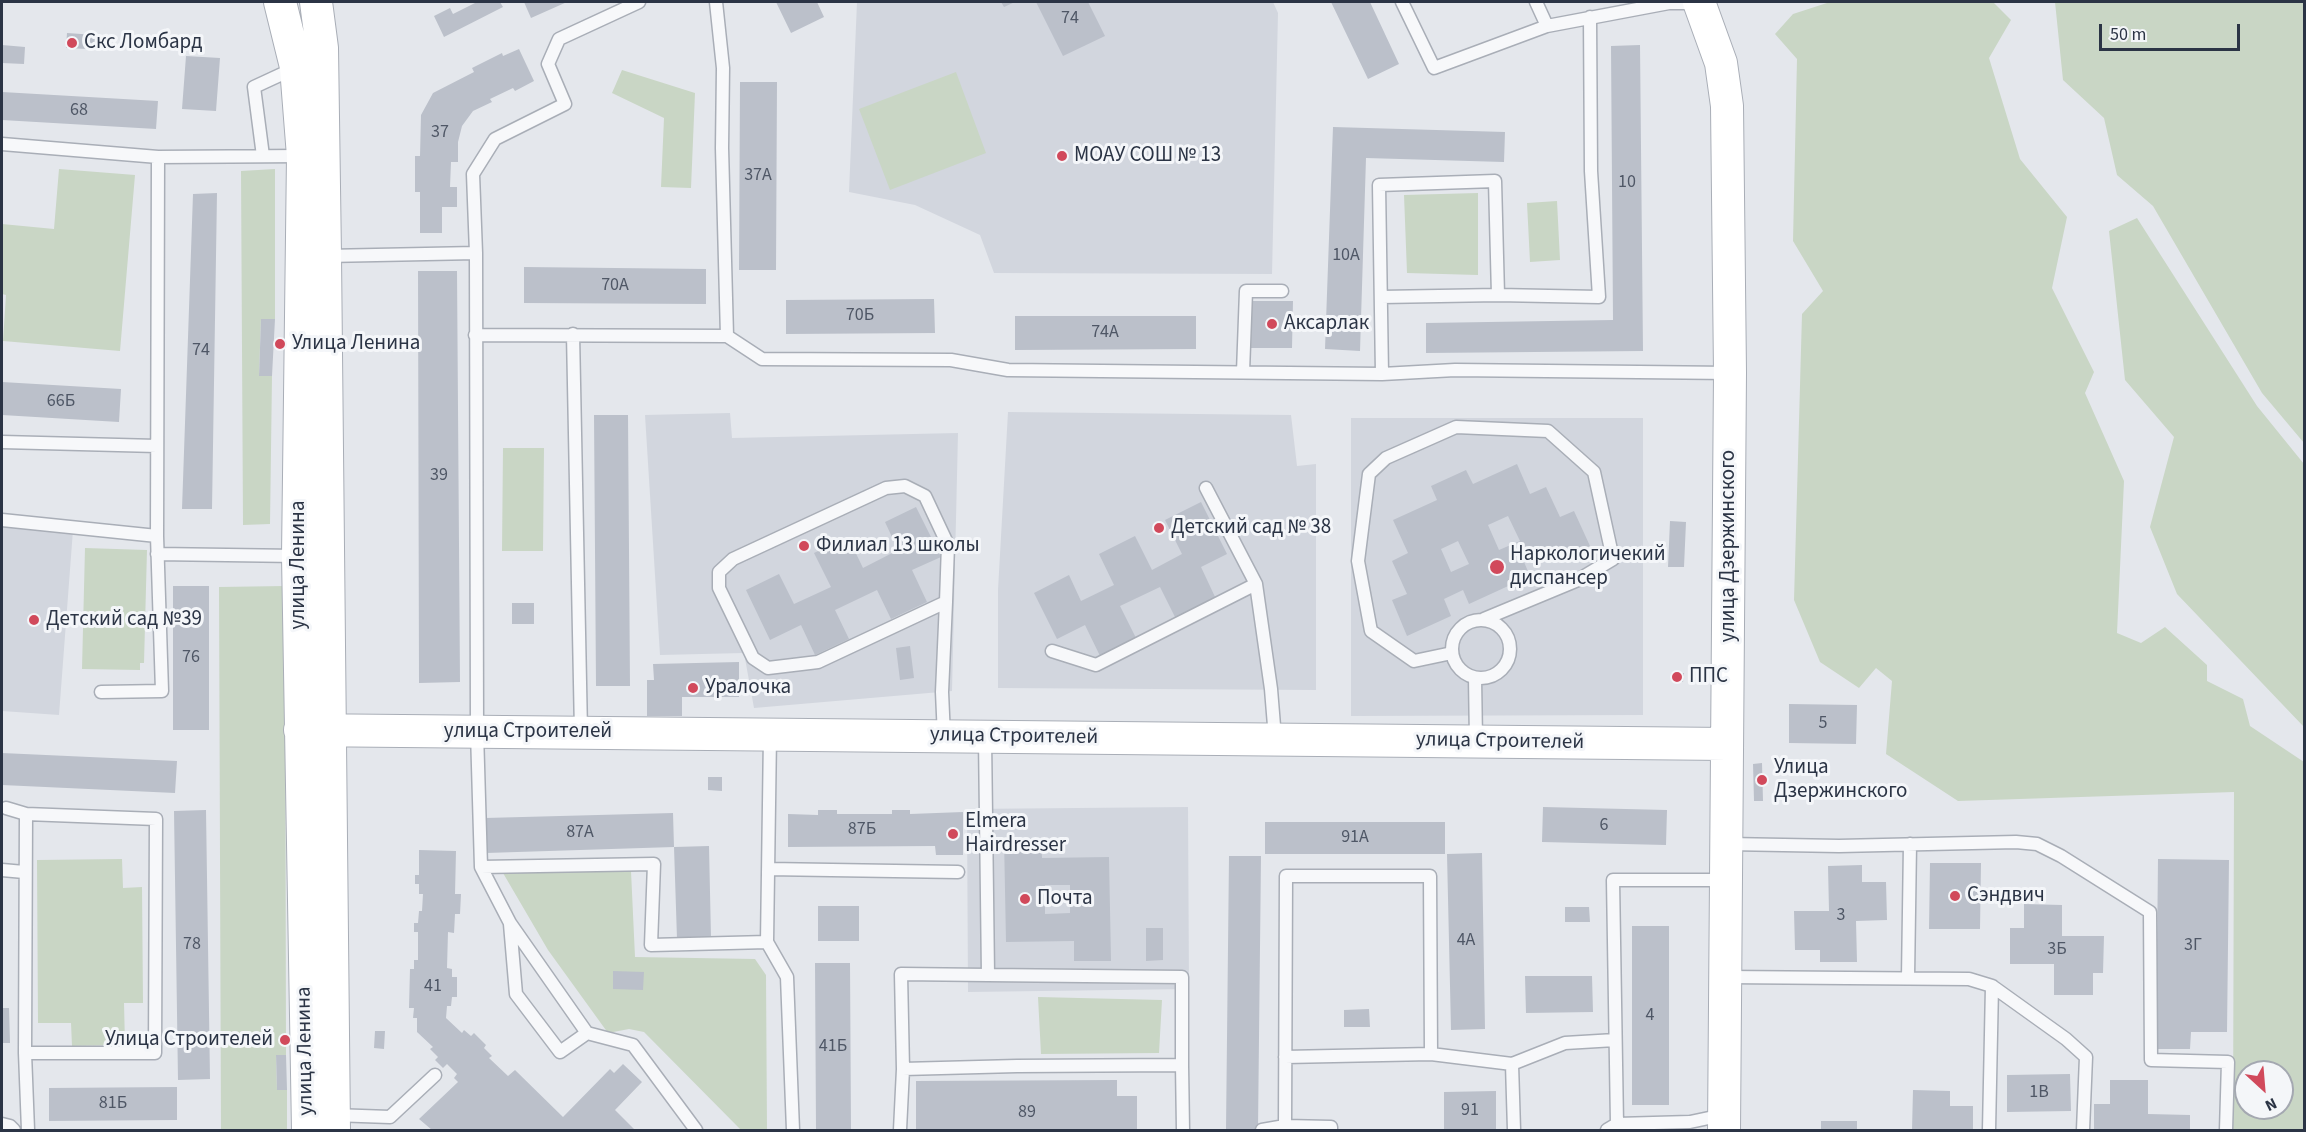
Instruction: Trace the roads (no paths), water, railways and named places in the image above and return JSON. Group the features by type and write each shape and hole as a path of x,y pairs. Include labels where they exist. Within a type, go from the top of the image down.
{"main road":[{"name":"улица Ленина","path":"280,2 296,67 303,156 298,556 314,730"},
{"name":"улица Ленина","path":"316,2 322,48 325,256 314,730 325,1125"},
{"name":"улица Дзержинского","path":"1700,2 1721,63 1727,105 1730,373 1724,1123"},
{"name":"улица Строителей","path":"314,730 1727,744"}],"lane":[{"path":"639,2 559,39 548,64 565,104 495,139 473,174 476,253 477,732 481,867 510,923 587,1033 633,1045 696,1131"},
{"path":"716,2 723,68 722,148 727,336"},
{"path":"1402,2 1434,68 1547,26 1590,16 1669,3 1700,2"},
{"path":"1536,2 1547,26"},
{"path":"1381,297 1498,295 1599,297 1591,171 1590,16"},
{"path":"263,156 254,87 296,67"},
{"path":"2,144 158,157 303,156"},
{"path":"101,692 162,691 157,554 158,157"},
{"path":"1382,374 1379,185 1495,181 1498,295"},
{"path":"325,256 476,253"},
{"path":"1243,372 1246,291 1282,291"},
{"path":"573,334 581,733"},
{"path":"475,335 727,336 762,360 951,360 1008,370 1382,374 1455,370 1730,373"},
{"path":"1452,653 1414,661 1371,631 1358,561 1369,474 1386,458 1456,427 1548,431 1594,472 1613,559 1578,580 1484,619 1467,623 1455,636 1452,653 1460,669 1474,678 1494,676 1508,663 1511,644 1502,627 1484,619"},
{"path":"2,442 157,446"},
{"path":"944,736 942,692 946,602 948,544 925,496 905,486 886,488 733,559 719,572 719,588 753,658 768,669 818,662 946,602"},
{"path":"1206,488 1256,584 1271,689 1275,740"},
{"path":"2,520 157,536"},
{"path":"157,554 298,556"},
{"path":"1052,651 1096,665 1256,584"},
{"path":"1474,678 1476,742"},
{"path":"770,735 767,942 787,977 793,1131"},
{"path":"985,737 988,975"},
{"path":"6,808 26,814 156,819 155,1053 25,1053"},
{"path":"26,814 25,1053 28,1131"},
{"path":"1726,844 1839,846 2016,842 2037,844 2061,856 2150,912 2151,1060 2228,1062 2226,1131"},
{"path":"1908,978 1910,844"},
{"path":"481,867 654,864 651,945 767,942"},
{"path":"768,869 958,872"},
{"path":"2,870 24,872"},
{"path":"1285,1126 1286,876 1430,876 1431,1054"},
{"path":"1724,1123 1690,1122 1612,1127 1615,1040 1613,880 1726,880"},
{"path":"510,923 516,994 560,1052 587,1033"},
{"path":"900,1131 903,1070 901,974 1182,977 1183,1131"},
{"path":"1725,977 1969,979 1992,986 2066,1039 2086,1058 2083,1131"},
{"path":"1989,1131 1992,986"},
{"path":"1285,1057 1431,1054 1512,1064 1565,1043 1615,1040"},
{"path":"1512,1064 1514,1131"},
{"path":"903,1070 1017,1066 1182,1065"},
{"path":"325,1125 390,1117 435,1075"},
{"path":"2,1124 10,1126 14,1131"},
{"path":"1262,1131 1285,1126 1331,1127 1331,1131"}],"place":[{"name":"Скс Ломбард","path":"72,43"},
{"name":"МОАУ СОШ № 13","path":"1062,156"},
{"name":"Аксарлак","path":"1272,324"},
{"name":"Улица Ленина","path":"280,344"},
{"name":"Детский сад № 38","path":"1159,528"},
{"name":"Филиал 13 школы","path":"804,546"},
{"name":"Наркологичекий диспансер","path":"1497,567"},
{"name":"Детский сад №39","path":"34,620"},
{"name":"ППС","path":"1677,677"},
{"name":"Уралочка","path":"693,688"},
{"name":"Улица Дзержинского","path":"1762,780"},
{"name":"Elmera Hairdresser","path":"953,834"},
{"name":"Сэндвич","path":"1955,896"},
{"name":"Почта","path":"1025,899"},
{"name":"Улица Строителей","path":"285,1040"}]}
